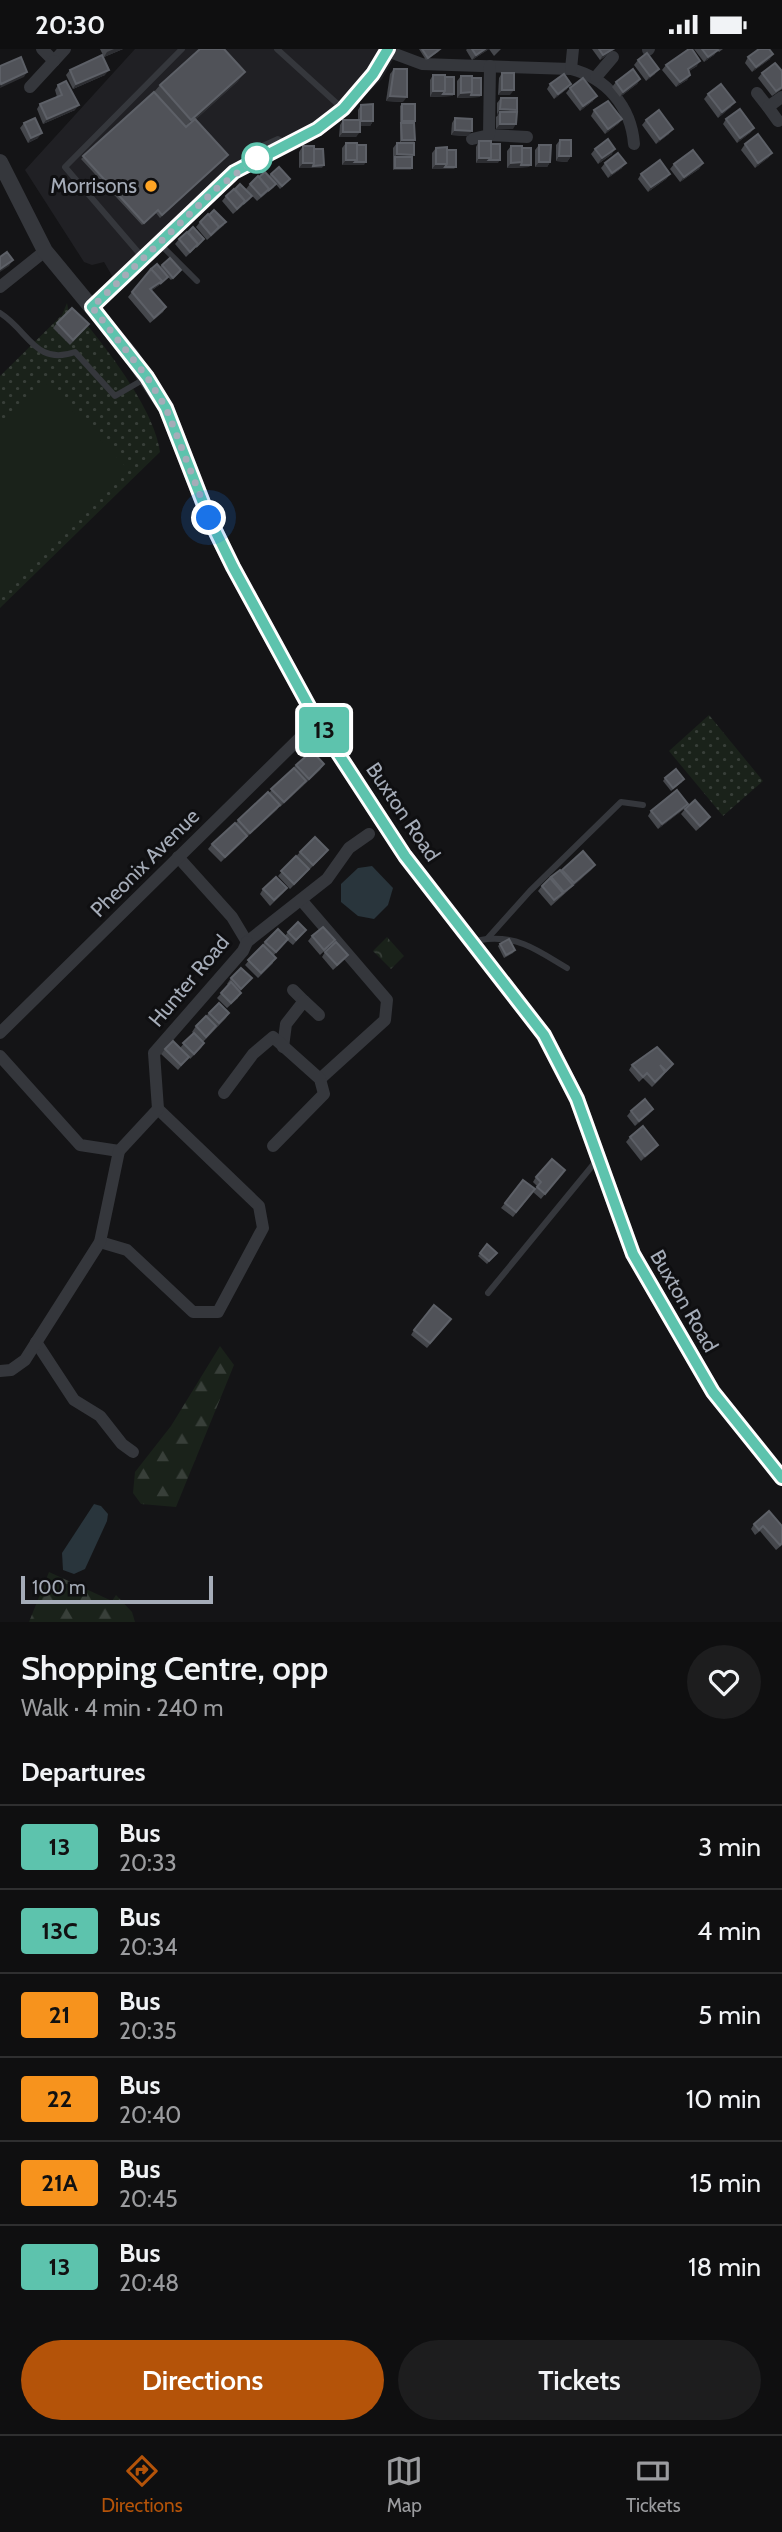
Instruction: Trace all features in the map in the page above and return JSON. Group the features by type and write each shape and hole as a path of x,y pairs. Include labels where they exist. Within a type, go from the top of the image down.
{"street":[{"path":"42,49 54,61"},
{"path":"30,87 65,49"},
{"path":"570,68 573,49"},
{"path":"92,307 216,189 248,163 317,129 343,109 358,95 387,50 422,64 570,68 596,77 612,92 632,123 634,144"},
{"path":"596,77 613,57"},
{"path":"489,135 490,66"},
{"path":"757,93 778,121"},
{"path":"768,107 782,97"},
{"path":"472,139 489,135 527,137"},
{"name":"Buxton Road","path":"0,162 45,251 147,377 166,408 209,518 317,721 405,856 480,940 544,1035 577,1099 633,1254 713,1392 782,1478"},
{"path":"0,287 45,251"},
{"name":"Pheonix Avenue","path":"0,1033 317,721"},
{"name":"Hunter Road","path":"158,1109 153,1053 243,951 247,942 327,879 349,848 369,834"},
{"path":"178,857 232,917 247,942"},
{"path":"302,901 387,1000 385,1020 320,1079"},
{"path":"293,990 319,1015"},
{"path":"283,1048 286,1024 304,1001"},
{"path":"224,1093 253,1054 272,1037 320,1079 324,1094 273,1146"},
{"path":"0,1056 80,1145 120,1151"},
{"path":"0,1371 11,1370 25,1360 100,1242 120,1151 158,1109 258,1206 263,1228 218,1312 193,1312 127,1250 100,1242"},
{"path":"36,1342 74,1400 100,1416 117,1448 133,1452"}],"lane":[{"path":"144,258 65,167 181,49"},
{"path":"277,49 343,109"},
{"path":"159,243 197,281"},
{"path":"0,313 40,351 60,358 75,352 115,396 147,377"},
{"path":"480,940 621,802 643,805"},
{"path":"480,940 507,937 522,941 567,968"},
{"path":"488,1293 598,1159"}],"shaded area":[{"path":"135,49 399,49 382,79 342,118 298,149 250,169 216,196 118,286 104,262 92,265 84,262 25,170"},
{"path":"372,866 393,888 388,905 374,919 358,916 341,902 341,884 358,868"},
{"path":"94,1504 101,1506 108,1514 85,1569 74,1574 63,1570 62,1553"}],"green space":[{"path":"67,303 69,313 85,329 88,326 132,386 150,420 160,452 0,608 0,376 62,315"},
{"path":"46,384 129,470 0,595 0,429"},
{"path":"709,715 763,781 723,816 669,751"},
{"path":"387,937 404,956 391,969 373,951"},
{"path":"220,1346 234,1365 176,1507 141,1504 133,1493 135,1472 171,1426"},
{"path":"49,1572 112,1601 116,1595 132,1612 135,1622 29,1622"}],"building":[{"path":"200,49 224,49 245,72 191,120 160,85"},
{"path":"422,49 440,49 428,58"},
{"path":"472,49 485,49 476,55"},
{"path":"599,49 613,49 603,55"},
{"path":"692,49 700,61 688,69 690,75 680,82 666,65"},
{"path":"702,49 717,49 718,50 708,57"},
{"path":"759,49 769,49 773,54 756,67 748,57"},
{"path":"647,53 659,69 650,76 638,60"},
{"path":"102,55 109,70 76,84 70,70"},
{"path":"21,57 27,72 1,84 0,66"},
{"path":"775,63 782,71 782,87 776,91 762,73"},
{"path":"394,69 407,69 407,97 390,96"},
{"path":"633,69 640,79 623,92 616,82"},
{"path":"502,73 514,73 514,90 502,90"},
{"path":"564,74 571,84 558,94 550,84"},
{"path":"433,75 445,75 445,91 433,91"},
{"path":"461,76 472,76 472,92 461,93"},
{"path":"445,77 454,77 454,94 443,94"},
{"path":"472,78 481,78 481,95 471,95"},
{"path":"583,78 597,96 583,106 570,88"},
{"path":"66,81 79,105 47,119 40,104 62,95 58,85"},
{"path":"721,84 735,102 722,112 708,94"},
{"name":"Morrisons","path":"154,92 186,127 195,119 228,155 162,215 158,210 144,223 83,156"},
{"path":"501,98 517,98 517,110 500,109"},
{"path":"608,101 622,119 608,129 594,110"},
{"path":"373,104 373,121 361,121 361,105"},
{"path":"402,104 415,104 415,121 402,121"},
{"path":"740,109 754,128 740,138 726,119"},
{"path":"659,110 673,129 660,139 646,120"},
{"path":"500,112 517,112 516,124 500,124"},
{"path":"35,118 42,133 31,138 24,123"},
{"path":"455,118 472,119 472,131 455,130"},
{"path":"343,120 360,120 360,132 343,132"},
{"path":"401,123 414,123 415,140 402,140"},
{"path":"758,134 772,153 758,163 745,144"},
{"path":"608,139 615,149 602,158 595,149"},
{"path":"560,140 571,140 571,156 559,156"},
{"path":"479,141 491,141 491,158 479,158"},
{"path":"346,143 357,143 357,160 346,160"},
{"path":"397,143 414,143 414,155 397,154"},
{"path":"491,144 500,144 500,160 489,160"},
{"path":"357,145 366,145 366,162 355,162"},
{"path":"539,145 551,145 550,162 539,162"},
{"path":"303,146 314,146 314,163 303,163"},
{"path":"511,146 522,146 522,162 511,163"},
{"path":"447,147 447,164 436,164 436,148"},
{"path":"522,148 531,148 531,165 521,165"},
{"path":"314,149 323,149 324,165 313,166"},
{"path":"447,150 456,150 456,167 445,167"},
{"path":"693,150 703,163 684,177 674,164"},
{"path":"618,153 626,163 612,173 605,163"},
{"path":"395,157 412,157 412,168 395,168"},
{"path":"660,160 670,174 651,187 641,174"},
{"path":"279,167 290,179 282,186 271,174"},
{"path":"265,172 276,184 268,191 259,177"},
{"path":"258,176 269,189 261,196 250,184"},
{"path":"240,184 252,196 243,204 245,201 235,189"},
{"path":"234,189 245,201 237,209 226,196"},
{"path":"214,210 226,222 217,229 219,227 209,215"},
{"path":"208,214 219,227 211,235 200,222"},
{"path":"193,227 204,239 196,247 198,244 188,232"},
{"path":"187,232 198,244 190,252 179,239"},
{"path":"7,252 13,260 0,269 0,257"},
{"path":"170,258 181,270 173,278 162,265"},
{"path":"157,264 168,277 160,284 162,281 151,269"},
{"path":"151,269 162,281 150,289 166,307 154,318 132,292"},
{"path":"72,308 89,324 73,340 57,323"},
{"path":"312,751 324,764 309,779 296,765"},
{"path":"294,768 306,781 284,802 271,789"},
{"path":"676,769 684,779 673,788 665,778"},
{"path":"677,790 688,804 662,824 651,811"},
{"path":"268,792 280,805 250,833 238,820"},
{"path":"695,800 710,817 700,826 685,809"},
{"path":"235,823 247,836 225,857 212,844"},
{"path":"315,837 328,850 313,865 300,852"},
{"path":"583,851 595,865 574,883 562,870"},
{"path":"296,856 309,869 294,884 281,871"},
{"path":"560,870 573,885 564,892 551,877"},
{"path":"276,877 287,888 274,900 263,889"},
{"path":"550,878 563,893 554,900 542,886"},
{"path":"298,922 306,930 296,940 288,932"},
{"path":"323,927 335,940 324,950 312,936"},
{"path":"278,929 288,939 276,952 265,942"},
{"path":"509,939 515,950 506,955 500,944"},
{"path":"336,942 348,955 337,965 325,952"},
{"path":"263,945 276,958 261,973 248,960"},
{"path":"241,968 252,978 241,989 231,978"},
{"path":"231,982 241,993 231,1003 221,993"},
{"path":"219,1003 229,1013 219,1023 209,1013"},
{"path":"206,1016 216,1026 206,1037 196,1026"},
{"path":"194,1033 204,1043 194,1054 183,1043"},
{"path":"173,1041 189,1057 181,1065 165,1049"},
{"path":"657,1047 673,1064 666,1071 660,1065 665,1072 655,1082 647,1073 643,1077 632,1065"},
{"path":"645,1099 653,1109 639,1121 631,1111"},
{"path":"643,1126 658,1145 645,1156 630,1137"},
{"path":"552,1159 565,1170 545,1194 537,1187 541,1182 536,1177"},
{"path":"523,1180 535,1189 516,1212 505,1203"},
{"path":"487,1244 497,1253 489,1261 480,1253"},
{"path":"434,1305 451,1319 430,1343 414,1330"},
{"path":"769,1511 782,1526 780,1545 763,1526 759,1530 754,1524"}],"bus line":[{"name":"13","path":"388,49 358,95 343,109 298,140 254,159 234,172 92,307 147,377 166,408 209,518 317,721 405,856 544,1035 577,1099 633,1254 713,1392 782,1478"}],"place":[{"name":"Morrisons","path":"151,186"}],"route":[{"path":"209,518 166,408 147,377 92,307 234,172 257,158"}]}
